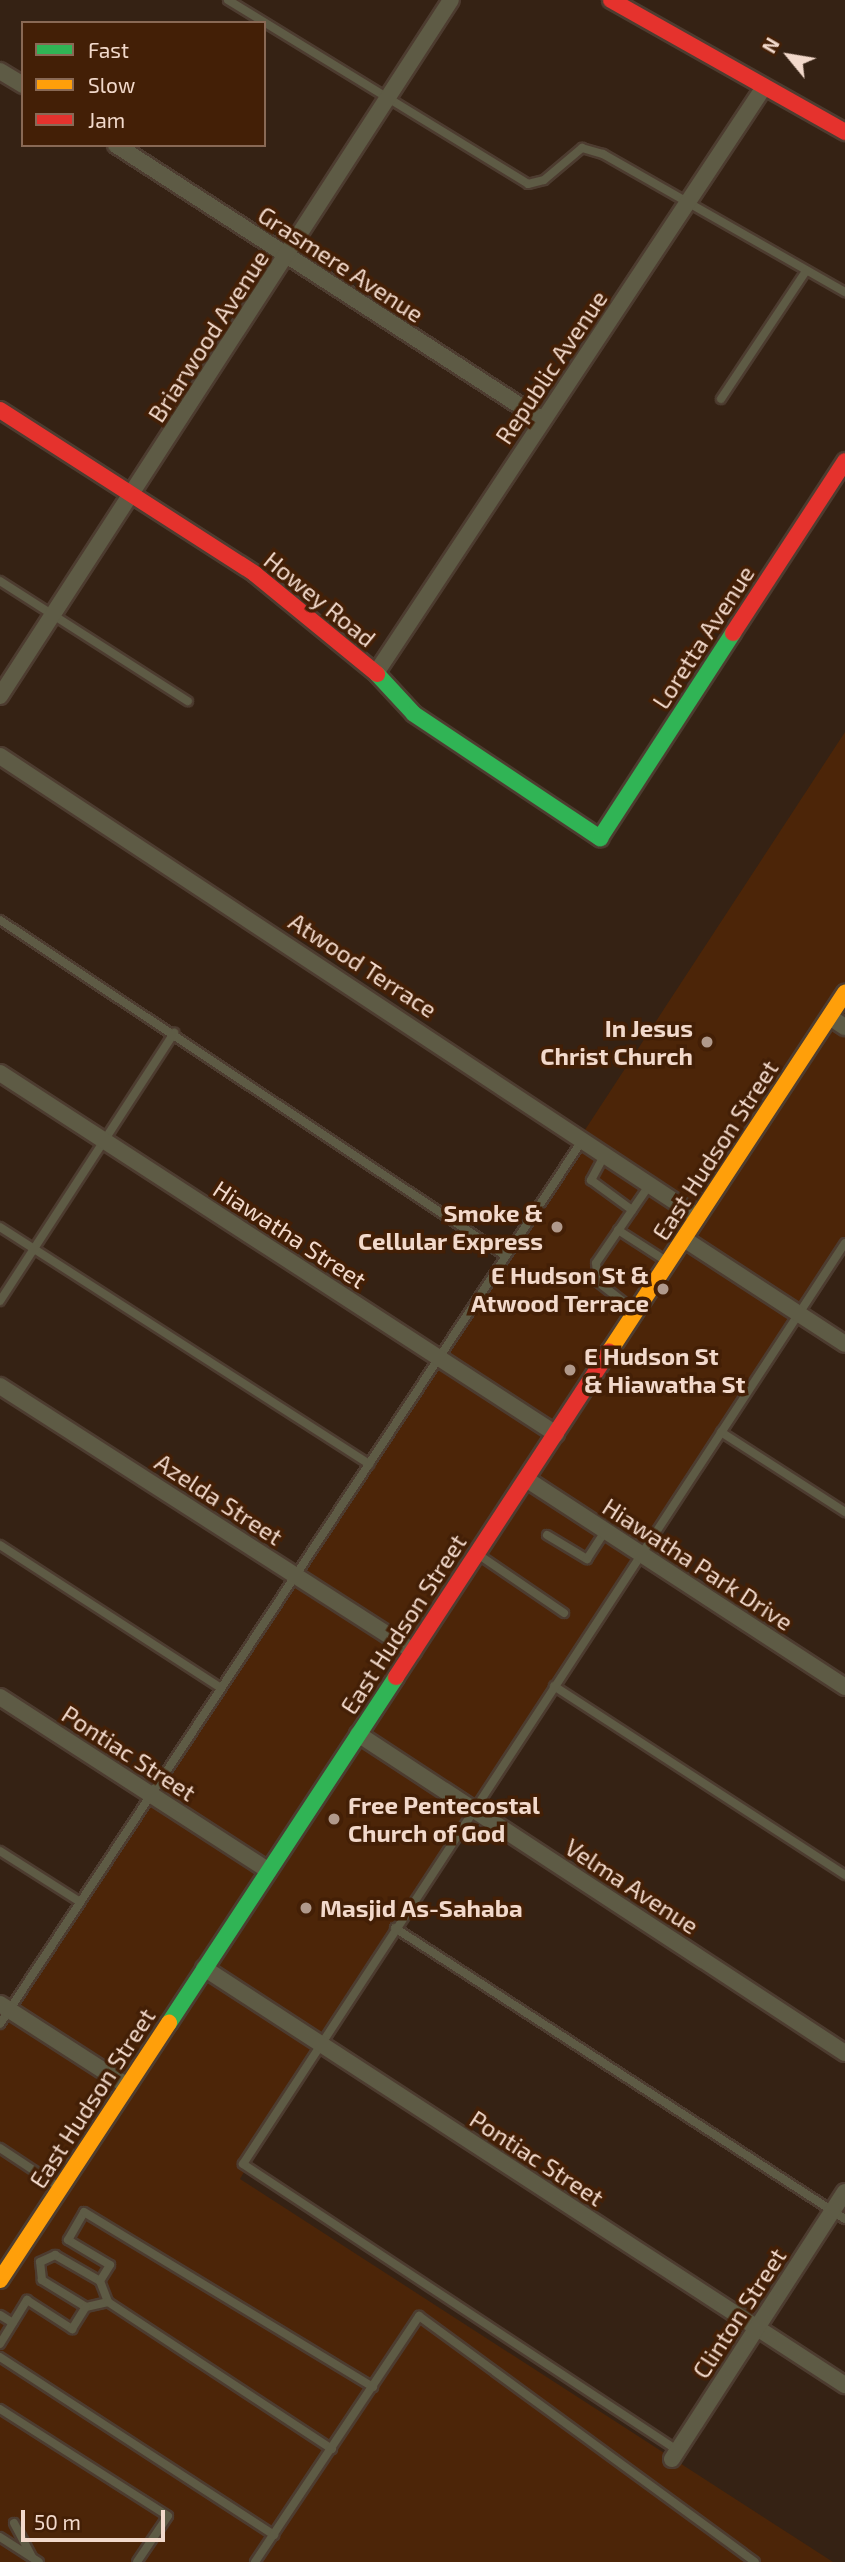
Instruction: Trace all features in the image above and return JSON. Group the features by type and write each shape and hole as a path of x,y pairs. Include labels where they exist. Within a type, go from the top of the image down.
{"main road":[{"path":"611,0 845,132"},
{"name":"Howey Road","path":"0,410 255,574 376,673 414,714 600,838"},
{"name":"Loretta Avenue","path":"600,838 845,461"},
{"name":"East Hudson Street","path":"1,2277 845,993"}],"street":[{"name":"Briarwood Avenue","path":"0,696 287,257 451,0"},
{"path":"0,71 21,85"},
{"name":"Republic Avenue","path":"376,673 764,87"},
{"name":"Grasmere Avenue","path":"119,147 542,420"},
{"name":"Atwood Terrace","path":"0,757 698,1217"},
{"path":"830,1017 845,1027"},
{"name":"Hiawatha Street","path":"0,1073 556,1434"},
{"path":"684,1239 845,1344"},
{"name":"Azelda Street","path":"0,1385 413,1651"},
{"name":"Hiawatha Park Drive","path":"526,1479 845,1688"},
{"name":"Pontiac Street","path":"0,1697 269,1871"},
{"name":"Velma Avenue","path":"358,1734 845,2053"},
{"name":"Pontiac Street","path":"204,1968 845,2385"},
{"path":"3,2013 127,2087"},
{"name":"Clinton Street","path":"674,2455 756,2328 839,2215 845,2192"}],"lane":[{"path":"228,0 263,21"},
{"path":"266,23 528,184 544,180 582,148 687,203 845,292"},
{"path":"721,399 806,271"},
{"path":"0,581 188,701"},
{"path":"0,920 174,1033 506,1256"},
{"path":"0,1301 106,1142 174,1033"},
{"path":"3,2013 80,1902 583,1139"},
{"path":"605,1154 591,1180 632,1210"},
{"path":"636,1311 598,1282 596,1264 649,1184"},
{"path":"0,1227 369,1464"},
{"path":"618,1230 668,1262"},
{"path":"674,2455 243,2164 472,1809 845,1243"},
{"path":"721,1432 845,1513"},
{"path":"547,1535 587,1559 605,1531"},
{"path":"0,1545 221,1688"},
{"path":"477,1553 564,1613"},
{"path":"554,1686 845,1875"},
{"path":"0,1851 80,1902"},
{"path":"395,1928 839,2215"},
{"path":"0,2148 60,2188"},
{"path":"100,2281 110,2265 68,2241 84,2212 373,2387"},
{"path":"20,2249 40,2262"},
{"path":"40,2262 55,2255 100,2281 108,2302 331,2449"},
{"path":"40,2262 42,2280 86,2307 108,2302"},
{"path":"0,2344 27,2300 72,2329 86,2307"},
{"path":"0,2315 13,2323"},
{"path":"255,2562 419,2316 755,2562"},
{"path":"0,2357 274,2535"},
{"path":"0,2409 168,2516 137,2562"},
{"path":"14,2523 35,2560"},
{"path":"0,2537 35,2560"}],"shaded area":[{"path":"845,732 845,1245 319,2045 240,2179 833,2562 0,2562 0,2011 149,1797"}],"traffic: fast":[{"path":"377,674 414,714 600,838 733,633"},
{"path":"169,2023 396,1677"}],"traffic: slow":[{"path":"609,1352 845,993"},
{"path":"0,2280 169,2023"}],"traffic: jam":[{"path":"611,0 845,132"},
{"path":"0,410 255,574 377,674"},
{"path":"733,633 845,461"},
{"path":"396,1677 609,1352"}],"place":[{"name":"In Jesus Christ Church","path":"707,1042"},
{"name":"Smoke & Cellular Express","path":"557,1227"},
{"name":"E Hudson St & Atwood Terrace","path":"663,1289"},
{"name":"E Hudson St & Hiawatha St","path":"570,1370"},
{"name":"Free Pentecostal Church of God","path":"334,1819"},
{"name":"Masjid As-Sahaba","path":"306,1908"}]}
